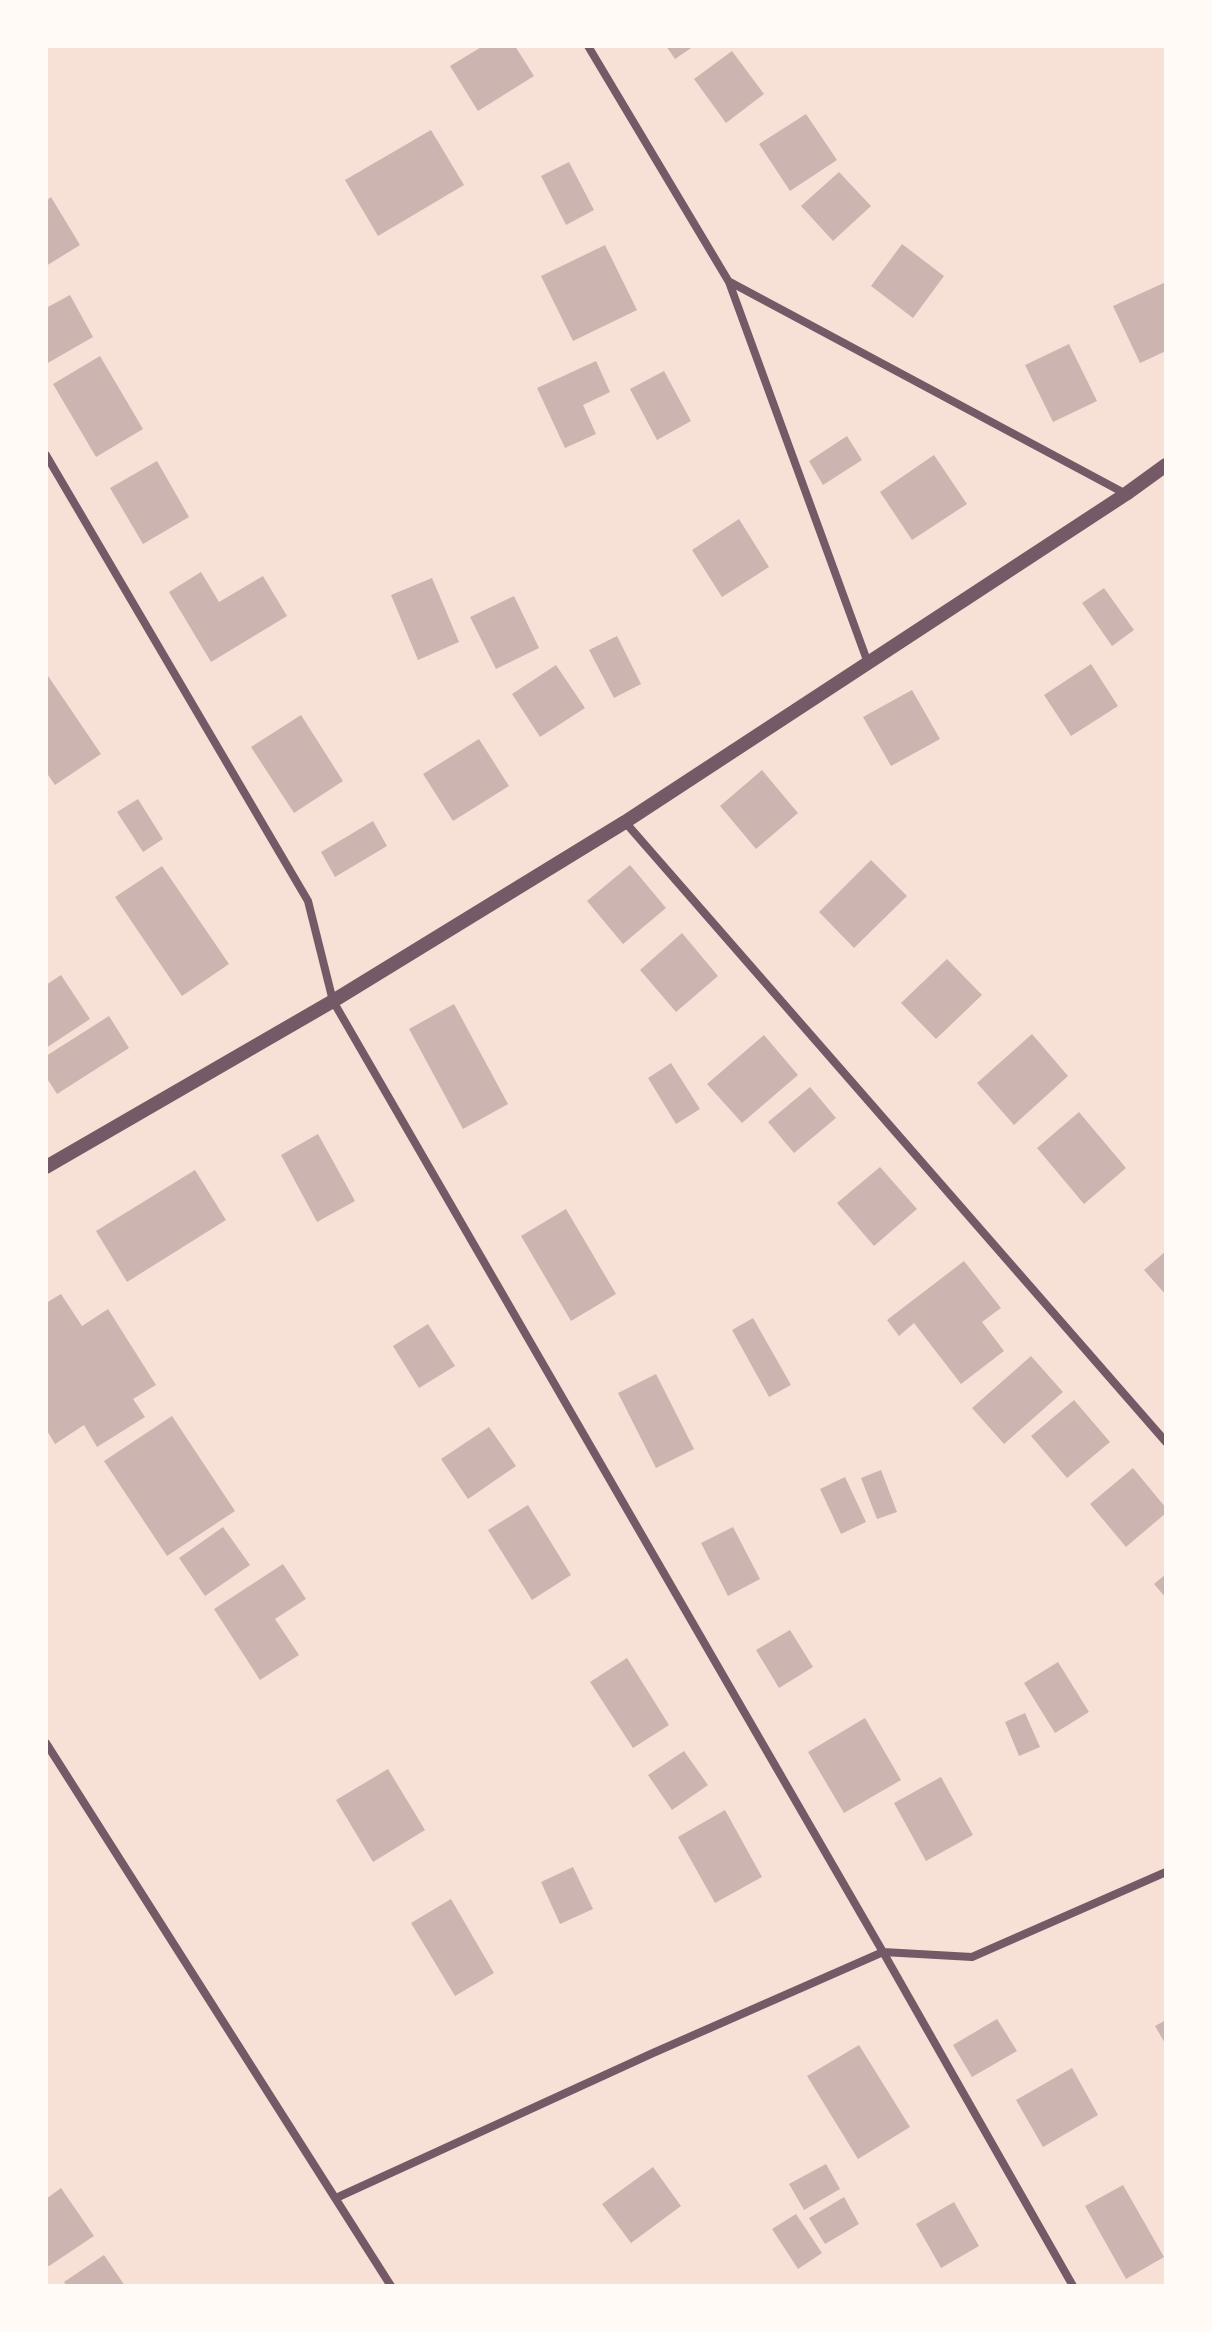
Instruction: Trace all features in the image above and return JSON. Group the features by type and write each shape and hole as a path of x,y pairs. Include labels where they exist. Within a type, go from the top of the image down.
{"street":[{"path":"588,46 729,282 868,663"},
{"path":"729,282 1126,494"},
{"path":"46,455 308,901 333,1001 1073,2286"},
{"path":"46,1167 333,1001 625,822 1166,465"},
{"path":"625,822 1166,1442"},
{"path":"46,1743 391,2286"},
{"path":"336,2198 883,1952 972,1957 1164,1877"}],"building":[{"path":"483,46 515,46 534,76 478,111 450,66"},
{"path":"666,46 694,46 675,59"},
{"path":"732,51 764,94 726,123 694,79"},
{"path":"806,114 837,160 790,191 759,144"},
{"path":"431,130 464,185 378,236 345,180"},
{"path":"569,162 594,210 566,225 541,176"},
{"path":"839,172 871,206 833,241 801,206"},
{"path":"51,197 80,245 46,266 46,201"},
{"path":"902,244 944,276 913,318 871,286"},
{"path":"605,245 637,310 573,341 541,276"},
{"path":"1166,282 1166,351 1140,363 1113,306"},
{"path":"70,295 93,337 46,364 46,308"},
{"path":"1069,344 1097,401 1053,422 1025,365"},
{"path":"100,356 143,429 96,457 53,384"},
{"path":"596,361 610,392 583,405 596,434 565,448 537,388"},
{"path":"664,371 691,421 657,440 630,389"},
{"path":"847,436 862,460 823,485 809,461"},
{"path":"934,455 967,504 912,540 880,492"},
{"path":"157,461 189,517 143,544 110,488"},
{"path":"739,519 769,567 722,597 692,550"},
{"path":"201,572 219,602 263,576 287,616 211,662 169,592"},
{"path":"432,578 459,642 418,660 391,595"},
{"path":"1104,588 1134,630 1112,646 1082,603"},
{"path":"514,596 539,648 496,669 470,617"},
{"path":"617,636 641,684 614,698 589,650"},
{"path":"1091,664 1118,706 1071,736 1044,695"},
{"path":"556,665 585,708 540,737 512,694"},
{"path":"46,673 101,754 55,785 46,772"},
{"path":"912,690 940,739 891,766 863,717"},
{"path":"301,715 343,781 294,813 251,747"},
{"path":"479,739 509,786 453,821 423,774"},
{"path":"762,770 798,813 756,849 720,806"},
{"path":"138,799 163,839 143,852 117,812"},
{"path":"373,821 387,846 335,877 321,852"},
{"path":"871,860 907,896 854,948 819,912"},
{"path":"630,865 666,908 623,944 587,901"},
{"path":"162,866 229,964 182,996 115,897"},
{"path":"682,933 718,976 676,1012 640,970"},
{"path":"947,959 982,995 936,1039 901,1003"},
{"path":"61,975 90,1019 46,1048 46,985"},
{"path":"454,1004 508,1104 463,1129 409,1029"},
{"path":"109,1016 129,1048 57,1094 46,1077 46,1056"},
{"path":"1032,1034 1068,1076 1014,1125 977,1083"},
{"path":"764,1035 798,1075 742,1123 707,1084"},
{"path":"671,1063 700,1109 676,1124 648,1078"},
{"path":"810,1087 836,1118 794,1153 768,1122"},
{"path":"1079,1112 1126,1168 1084,1204 1037,1148"},
{"path":"318,1134 355,1201 317,1222 281,1155"},
{"path":"880,1167 917,1209 874,1246 837,1203"},
{"path":"195,1170 226,1220 127,1282 96,1231"},
{"path":"566,1209 616,1294 571,1321 521,1236"},
{"path":"1166,1251 1166,1295 1144,1270"},
{"path":"964,1261 1001,1308 982,1322 1004,1351 961,1384 914,1323 899,1336 887,1320"},
{"path":"61,1294 82,1326 108,1309 156,1385 133,1399 145,1417 97,1447 84,1425 55,1444 46,1429 46,1303"},
{"path":"753,1318 791,1385 769,1397 732,1330"},
{"path":"428,1324 455,1366 419,1388 393,1346"},
{"path":"1031,1356 1063,1392 1004,1444 972,1408"},
{"path":"656,1374 694,1449 656,1468 618,1393"},
{"path":"1074,1400 1110,1442 1067,1478 1031,1436"},
{"path":"172,1416 235,1511 167,1556 104,1461"},
{"path":"489,1427 516,1466 468,1499 441,1459"},
{"path":"1133,1468 1166,1508 1166,1513 1126,1547 1090,1504"},
{"path":"881,1470 897,1512 877,1519 861,1478"},
{"path":"845,1477 866,1522 841,1534 820,1489"},
{"path":"528,1505 571,1575 532,1600 488,1530"},
{"path":"223,1527 250,1565 205,1596 179,1558"},
{"path":"733,1527 760,1579 728,1596 701,1543"},
{"path":"283,1564 306,1599 275,1619 299,1655 260,1680 214,1609"},
{"path":"1166,1574 1166,1598 1154,1584"},
{"path":"790,1630 813,1667 779,1688 756,1650"},
{"path":"627,1658 669,1725 633,1748 590,1682"},
{"path":"1058,1662 1089,1712 1055,1733 1024,1683"},
{"path":"1025,1713 1040,1747 1019,1756 1005,1722"},
{"path":"865,1718 901,1780 844,1813 808,1752"},
{"path":"684,1751 708,1785 672,1810 648,1775"},
{"path":"388,1769 425,1830 373,1862 336,1800"},
{"path":"941,1777 973,1835 926,1861 894,1803"},
{"path":"725,1810 762,1877 715,1903 678,1837"},
{"path":"573,1867 593,1909 560,1924 541,1882"},
{"path":"451,1899 494,1973 455,1996 411,1923"},
{"path":"997,2019 1017,2051 972,2077 953,2045"},
{"path":"1166,2020 1166,2045 1155,2026"},
{"path":"859,2045 910,2127 858,2159 807,2076"},
{"path":"1072,2068 1098,2115 1043,2147 1016,2100"},
{"path":"826,2164 840,2189 804,2210 789,2184"},
{"path":"653,2167 681,2206 631,2243 602,2204"},
{"path":"1123,2185 1164,2257 1126,2279 1085,2206"},
{"path":"61,2188 94,2236 49,2266 46,2265 46,2199"},
{"path":"844,2197 859,2224 825,2244 809,2218"},
{"path":"954,2202 979,2246 941,2268 916,2224"},
{"path":"796,2214 822,2253 798,2269 772,2229"},
{"path":"104,2255 125,2286 67,2286 64,2282"}]}
